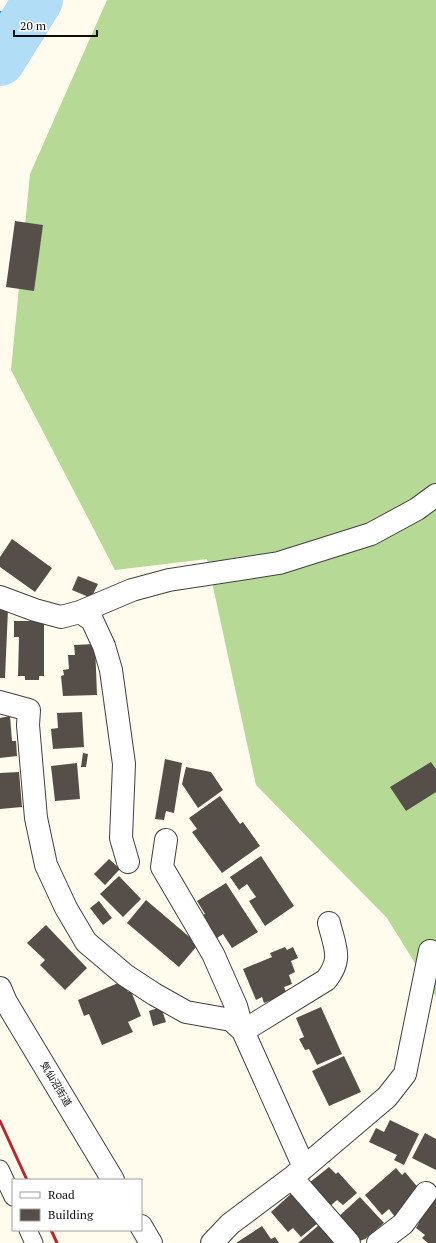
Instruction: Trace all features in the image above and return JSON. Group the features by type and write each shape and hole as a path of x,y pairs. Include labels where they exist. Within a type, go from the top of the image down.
{"street":[{"path":"0,597 35,610 62,617 80,612 132,590 169,580 279,564 371,534 417,509 436,495"},
{"path":"80,612 92,620 104,646 111,670 124,764 121,838 128,862"},
{"path":"0,702 30,710 28,725 36,818 46,865 66,908 86,942 125,975 154,994 186,1012 231,1020 242,1031"},
{"path":"166,840 162,867 213,954 236,1006 242,1031 298,1172 349,1243"},
{"path":"242,1031 326,980 333,972 338,961 329,924"},
{"path":"212,1243 230,1224 298,1172 387,1097 405,1074 430,951"},
{"name":"気仙沼街道","path":"0,988 6,1002 112,1179"},
{"path":"378,1243 403,1224 426,1193"},
{"path":"142,1228 151,1243"}],"lane":[{"path":"0,1169 12,1195"},
{"path":"28,1231 34,1243"}],"green space":[{"path":"107,0 436,0 436,997 387,918 256,785 207,559 115,570 11,370 30,174"}],"building":[{"path":"15,221 43,225 34,291 6,287"},
{"path":"12,539 52,568 35,592 0,567 0,557"},
{"path":"78,576 98,584 91,598 72,590"},
{"path":"0,606 8,609 5,678 0,678"},
{"path":"14,621 44,621 44,676 39,676 39,680 25,680 25,676 18,676 19,637 14,637"},
{"path":"95,644 97,695 63,696 61,676 64,675 63,670 69,669 68,655 75,655 74,645"},
{"path":"82,712 84,747 53,749 51,729 58,728 57,713"},
{"path":"10,716 12,741 16,741 17,756 0,758 0,718"},
{"path":"83,753 88,754 86,767 81,767"},
{"path":"165,759 182,763 174,813 166,811 164,820 155,819"},
{"path":"431,762 436,769 436,792 406,811 390,787"},
{"path":"77,763 80,799 55,801 51,766"},
{"path":"186,767 211,772 223,790 198,808 182,784"},
{"path":"19,772 22,807 0,809 0,773"},
{"path":"220,796 240,824 243,822 260,846 222,873 192,832 197,829 189,818"},
{"path":"261,856 294,906 265,926 249,901 256,897 247,884 239,890 230,877"},
{"path":"109,859 120,869 105,885 94,874"},
{"path":"119,876 141,899 123,917 100,894"},
{"path":"226,883 258,932 232,948 223,934 214,940 199,917 205,914 197,901"},
{"path":"146,900 193,940 192,942 197,946 179,967 127,923"},
{"path":"99,901 112,918 103,925 90,908"},
{"path":"46,925 87,968 65,990 40,965 45,960 27,943"},
{"path":"285,947 287,950 293,947 298,958 291,961 295,972 289,975 292,984 284,987 287,994 264,1003 262,997 256,1000 243,969 272,957 270,953"},
{"path":"123,981 128,992 131,991 141,1016 128,1022 133,1032 102,1045 89,1014 84,1016 78,1000"},
{"path":"161,1007 166,1022 153,1026 149,1011"},
{"path":"321,1007 342,1054 317,1065 309,1049 305,1050 299,1039 304,1037 296,1018"},
{"path":"344,1056 361,1092 329,1106 312,1071"},
{"path":"390,1120 419,1134 404,1165 394,1160 397,1155 369,1142 376,1128 384,1132"},
{"path":"425,1133 436,1139 436,1170 412,1158"},
{"path":"329,1167 336,1174 338,1172 357,1193 343,1205 337,1200 329,1207 309,1183"},
{"path":"396,1168 402,1175 405,1172 420,1190 395,1217 389,1209 382,1215 365,1195"},
{"path":"292,1193 318,1223 301,1237 293,1228 288,1232 271,1212"},
{"path":"432,1196 436,1199 436,1243 428,1243 422,1238 425,1235 416,1228 419,1223 413,1219"},
{"path":"360,1197 384,1223 365,1239 357,1242 337,1218"},
{"path":"319,1225 335,1243 298,1243"},
{"path":"262,1226 271,1239 275,1237 279,1243 236,1243"}],"waterway":[{"path":"0,61 38,0"},
{"path":"0,15 14,39"}],"railway":[{"path":"0,1121 27,1179"},
{"path":"51,1231 57,1243"}]}
